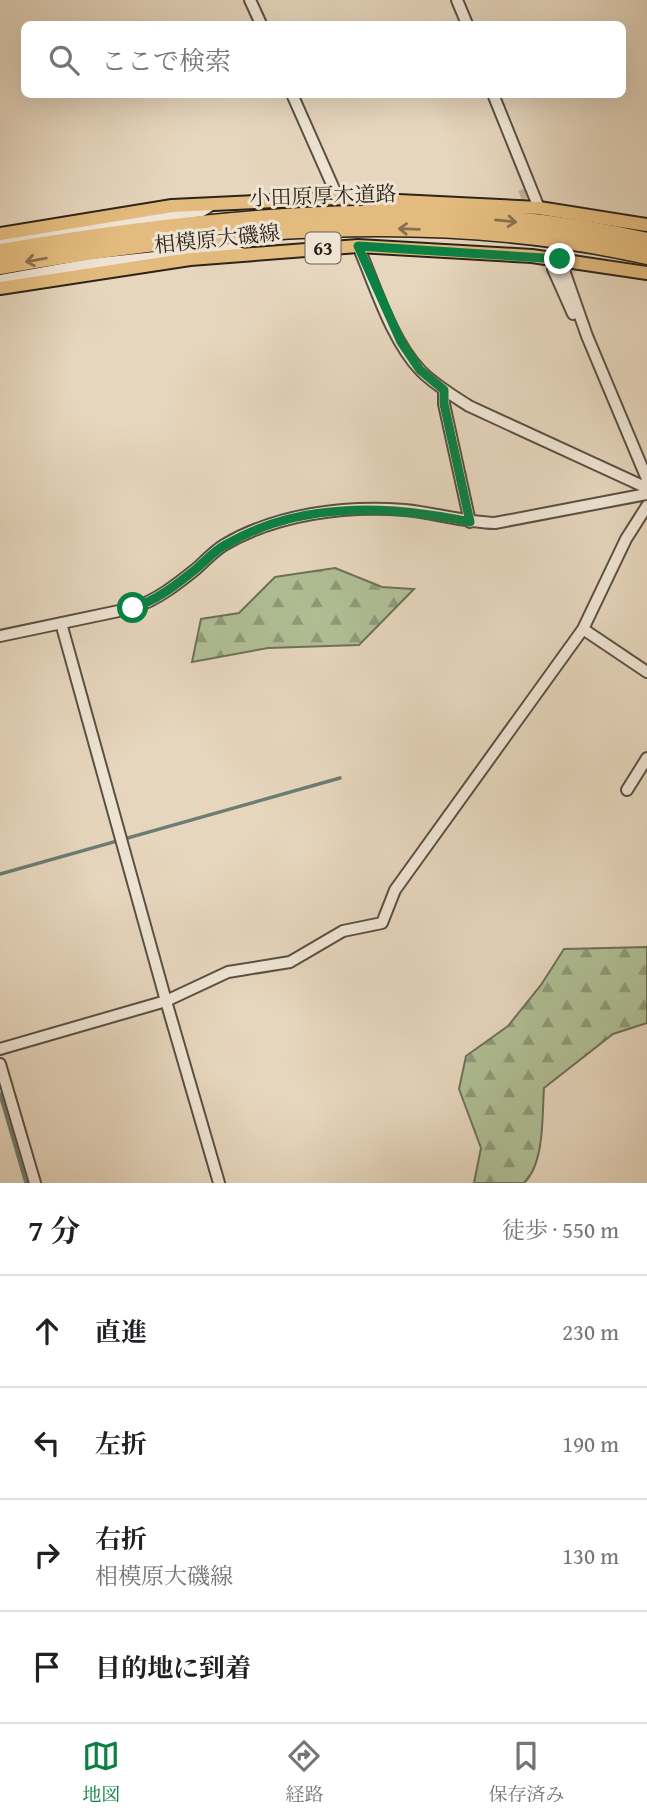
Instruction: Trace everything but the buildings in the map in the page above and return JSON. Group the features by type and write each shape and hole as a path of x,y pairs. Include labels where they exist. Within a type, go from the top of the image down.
{"highway":[{"name":"小田原厚木道路","path":"0,252 183,225 281,216 369,214 492,219 647,241"},
{"name":"小田原厚木道路","path":"0,266 184,240 281,231 370,228 477,232 551,240 647,256"}],"main road":[{"name":"相模原大磯線","path":"0,234 172,206 338,198 539,208 647,225"},
{"name":"相模原大磯線","path":"0,288 190,259 358,246 647,273"}],"street":[{"path":"250,0 260,21"},
{"path":"457,0 466,21"},
{"path":"294,98 338,198"},
{"path":"494,98 523,189"},
{"path":"498,109 539,208"},
{"path":"0,242 202,211 214,204"},
{"path":"358,246 401,342 420,370 469,406 647,488"},
{"path":"0,281 90,264 230,249 246,255"},
{"path":"557,264 647,479"},
{"path":"444,390 444,404 470,522"},
{"path":"0,636 147,603 165,593 223,545 261,528 307,513 404,510 470,522 495,523 647,494"},
{"path":"0,1049 166,1001 228,972 290,962 343,931 382,923 395,890 583,629 626,539 647,506"},
{"path":"61,623 219,1183"},
{"path":"583,629 647,672"},
{"path":"627,789 647,758"},
{"path":"0,1064 35,1183"}],"green space":[{"path":"335,568 382,587 414,589 359,645 268,648 192,662 201,619 239,613 275,577"},
{"path":"647,947 647,1023 613,1034 544,1088 539,1151 536,1164 524,1183 474,1183 481,1148 459,1089 466,1056 508,1026 541,985 564,949"}],"waterway":[{"path":"0,874 340,778"},
{"path":"0,1094 26,1183"}],"tunnel":[{"path":"523,189 532,213"}],"route":[{"path":"133,608 165,593 223,545 261,528 307,513 404,510 470,522 444,404 444,390 420,370 401,342 358,246 560,259"}]}
